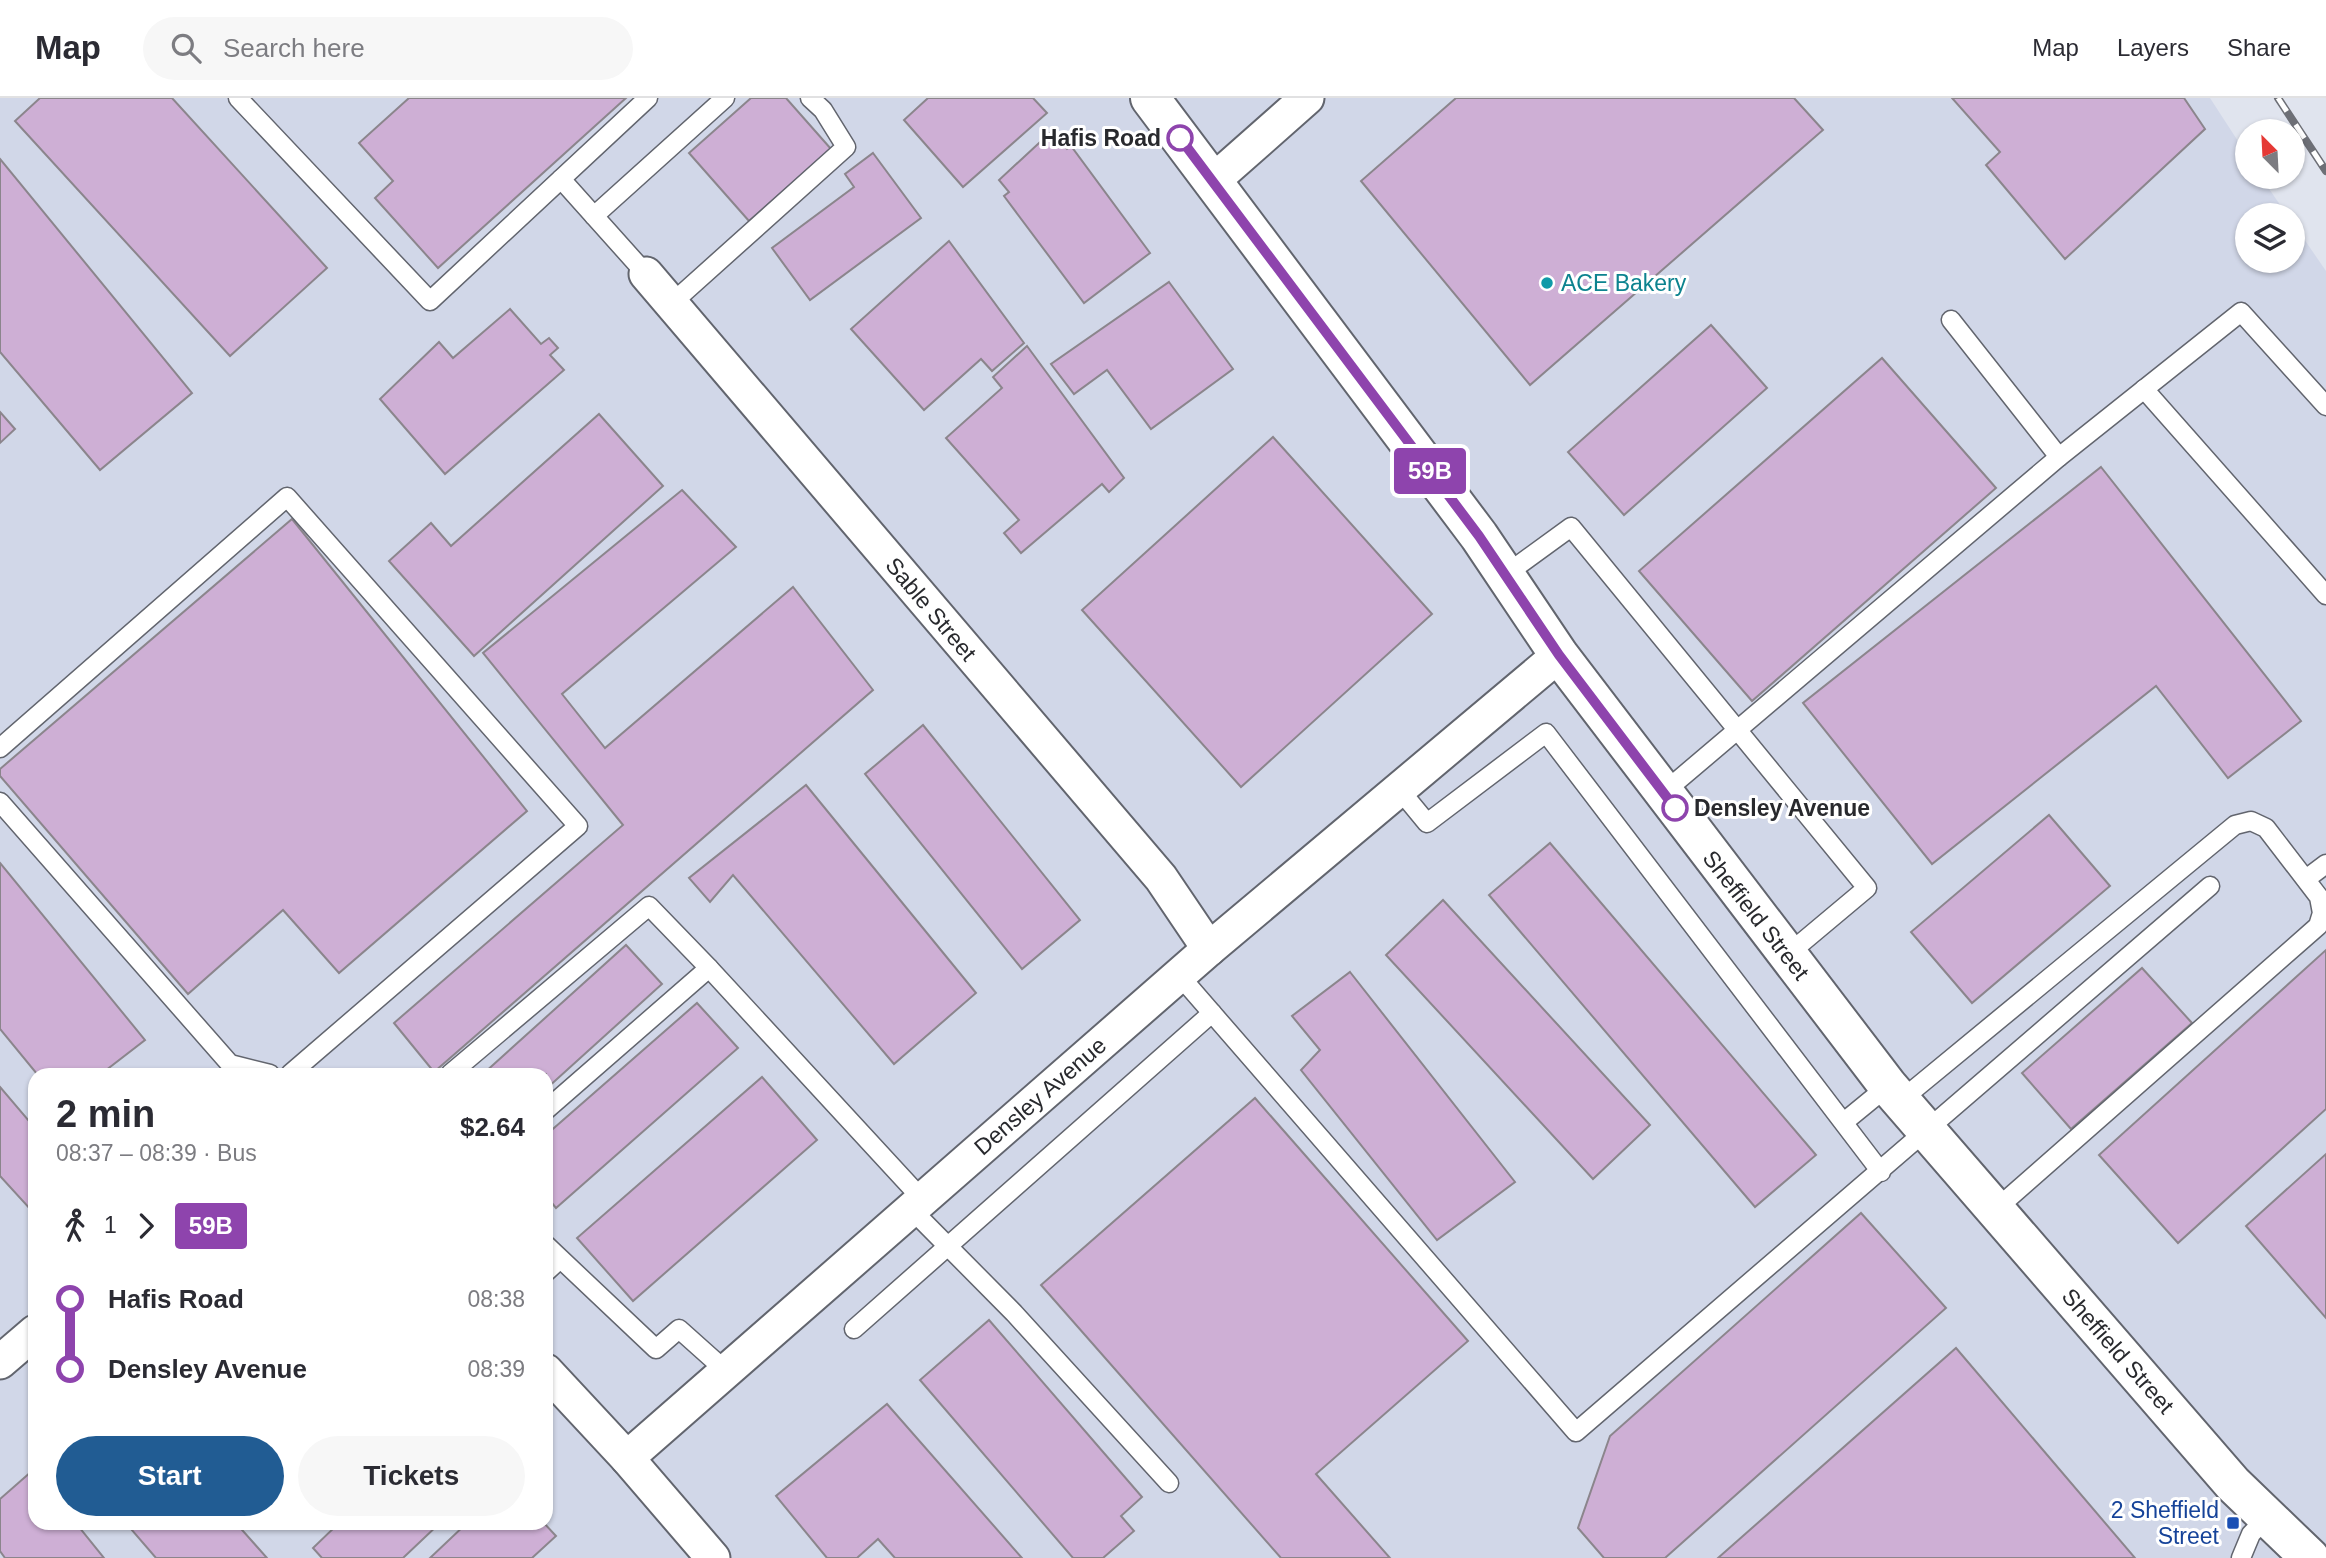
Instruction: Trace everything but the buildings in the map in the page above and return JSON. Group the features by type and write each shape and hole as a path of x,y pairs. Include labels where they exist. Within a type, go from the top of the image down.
{"street":[{"name":"Sheffield Street","path":"1150,98 1505,575 1559,655 1894,1093 2224,1473 2310,1558"},
{"path":"1213,181 1307,98"},
{"name":"Sable Street","path":"646,274 1161,878 1209,949"},
{"name":"Densley Avenue","path":"627,1458 1209,949 1559,655"},
{"path":"0,1362 28,1338"},
{"path":"553,1379 627,1458 713,1558"}],"lane":[{"path":"238,98 430,301 648,98"},
{"path":"594,216 725,98"},
{"path":"671,303 846,147 823,110 810,98"},
{"path":"561,179 646,274"},
{"path":"1663,793 2059,457 2241,312 2326,406"},
{"path":"1951,320 2059,457"},
{"path":"2144,389 2326,595"},
{"path":"0,748 287,497 578,826 297,1068"},
{"path":"1505,575 1571,527 1867,888 1787,955"},
{"path":"1399,789 1427,823 1546,733 1881,1172"},
{"path":"0,802 230,1064 246,1068"},
{"path":"1843,1122 1894,1093 2235,825 2251,821 2266,828 2319,897 2322,913 2318,926 1995,1210"},
{"path":"2306,880 2326,864"},
{"path":"1179,975 1576,1432 2210,886"},
{"path":"457,1068 649,906 709,968 917,1204 948,1246 1014,1313 1169,1483"},
{"path":"553,1104 709,968"},
{"path":"854,1329 1212,1013"},
{"path":"553,1252 656,1349 679,1329 726,1371"},
{"path":"553,1266 560,1259"},
{"path":"2241,1558 2252,1535 2267,1518"}],"shaded area":[{"path":"0,98 2210,98 2235,137 2235,189 2269,189 2279,203 2235,203 2235,273 2305,273 2305,240 2326,271 2326,1558 0,1558"}],"railway":[{"path":"2278,98 2326,171"}],"bus line":[{"name":"59B","path":"1180,138 1479,536 1559,655 1675,808"}],"place":[{"name":"Hafis Road","path":"1180,138"},
{"name":"ACE Bakery","path":"1547,283"},
{"name":"Densley Avenue","path":"1675,808"},
{"name":"2 Sheffield Street","path":"2233,1523"}]}
